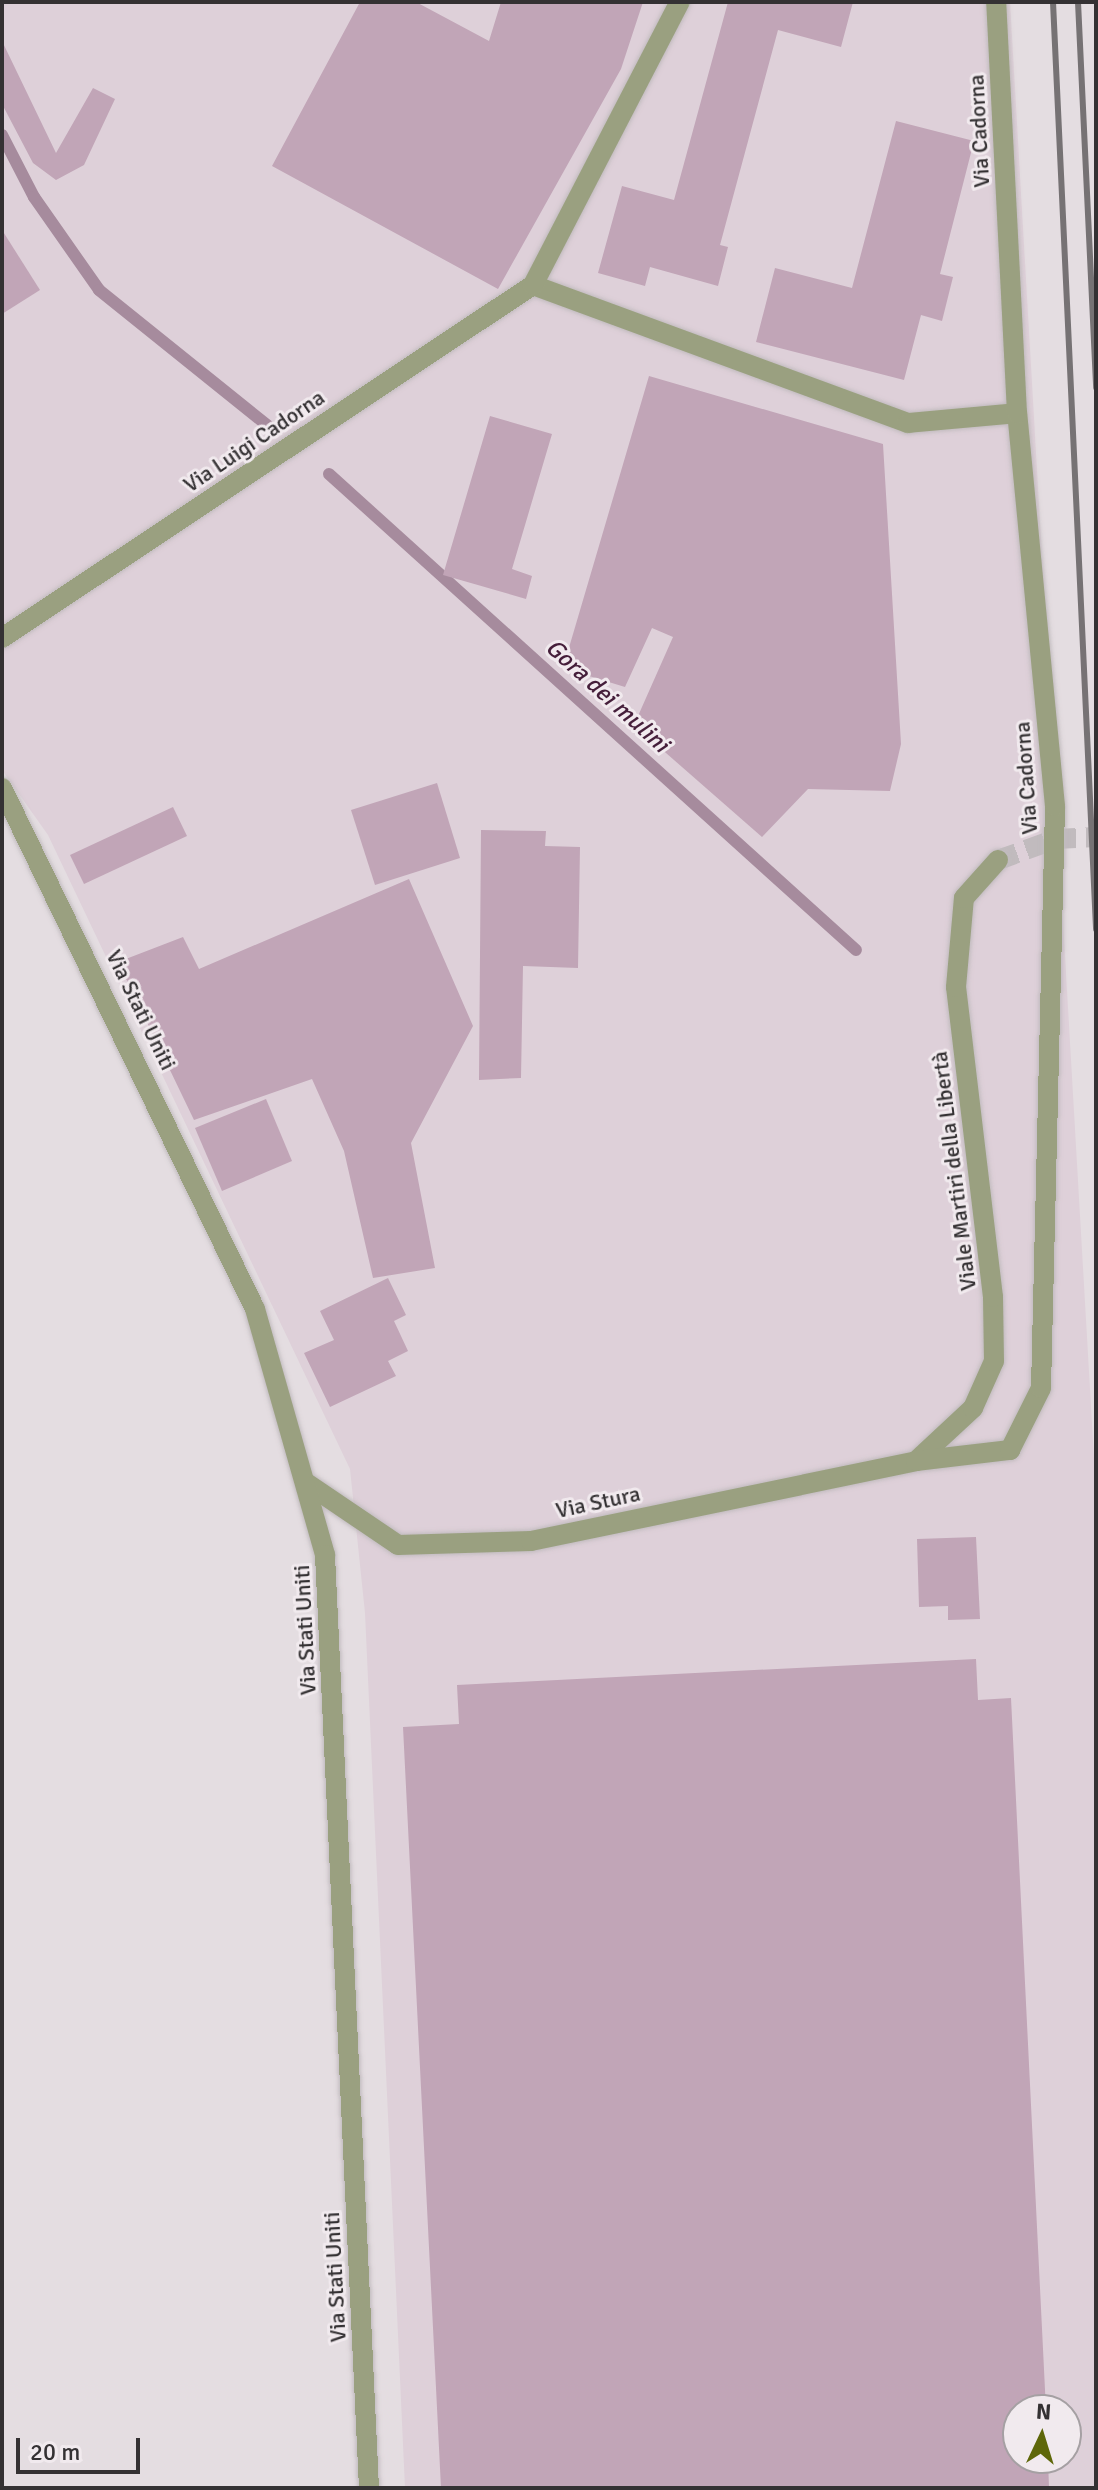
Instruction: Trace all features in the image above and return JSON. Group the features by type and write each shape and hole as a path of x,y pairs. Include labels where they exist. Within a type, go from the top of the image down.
{"street":[{"name":"Via Luigi Cadorna","path":"2,638 533,285 680,2"},
{"name":"Via Cadorna","path":"916,1461 1010,1450 1041,1388 1055,806 1017,413 996,2"},
{"path":"533,285 908,423 1017,413"},
{"name":"Via Stati Uniti","path":"2,788 255,1309 325,1555 369,2488"},
{"name":"Viale Martiri della Libertà","path":"916,1461 973,1408 994,1361 956,987 964,898 998,860"},
{"name":"Via Stura","path":"305,1482 398,1545 531,1541 916,1461"}],"shaded area":[{"path":"2,2 1010,2 1096,1493 1096,2488 405,2488 365,1613 350,1469 48,835 2,770"}],"building":[{"path":"360,2 416,2 489,41 501,2 643,2 621,69 498,289 272,166"},
{"path":"728,2 853,2 841,47 778,30 720,245 728,247 718,286 650,267 645,286 598,273 622,186 674,200"},
{"path":"2,41 56,153 93,88 115,99 84,165 56,180 33,163 2,104"},
{"path":"896,121 974,141 940,274 953,277 942,321 921,315 904,380 756,342 775,268 852,288"},
{"path":"2,230 40,290 2,314"},
{"path":"649,376 883,444 901,744 890,791 808,789 762,837 634,725 673,637 652,628 625,687 563,668"},
{"path":"490,416 552,434 512,569 532,576 526,599 443,575"},
{"path":"437,783 460,858 375,885 351,810"},
{"path":"173,807 187,836 84,884 70,855"},
{"path":"481,830 546,831 545,846 580,847 578,968 523,966 521,1078 479,1080"},
{"path":"409,879 473,1026 411,1143 435,1268 373,1278 344,1151 312,1079 194,1120 118,962 183,937 199,969"},
{"path":"266,1099 292,1161 222,1191 195,1128"},
{"path":"388,1278 406,1315 394,1321 408,1351 388,1361 396,1376 330,1407 304,1353 334,1340 320,1311"},
{"path":"976,1537 980,1619 948,1620 948,1606 919,1607 917,1539"},
{"path":"976,1659 978,1700 1011,1698 1045,2394 1002,2394 1002,2474 1049,2474 1049,2488 441,2488 403,1727 459,1724 457,1685"}],"waterway":[{"name":"Gora dei mulini","path":"2,135 34,197 99,290 268,426"},
{"name":"Gora dei mulini","path":"329,474 856,950"}],"tunnel":[{"path":"998,860 1056,839 1096,837"}],"railway":[{"path":"1053,2 1096,929"},
{"path":"1078,2 1096,388"}]}
